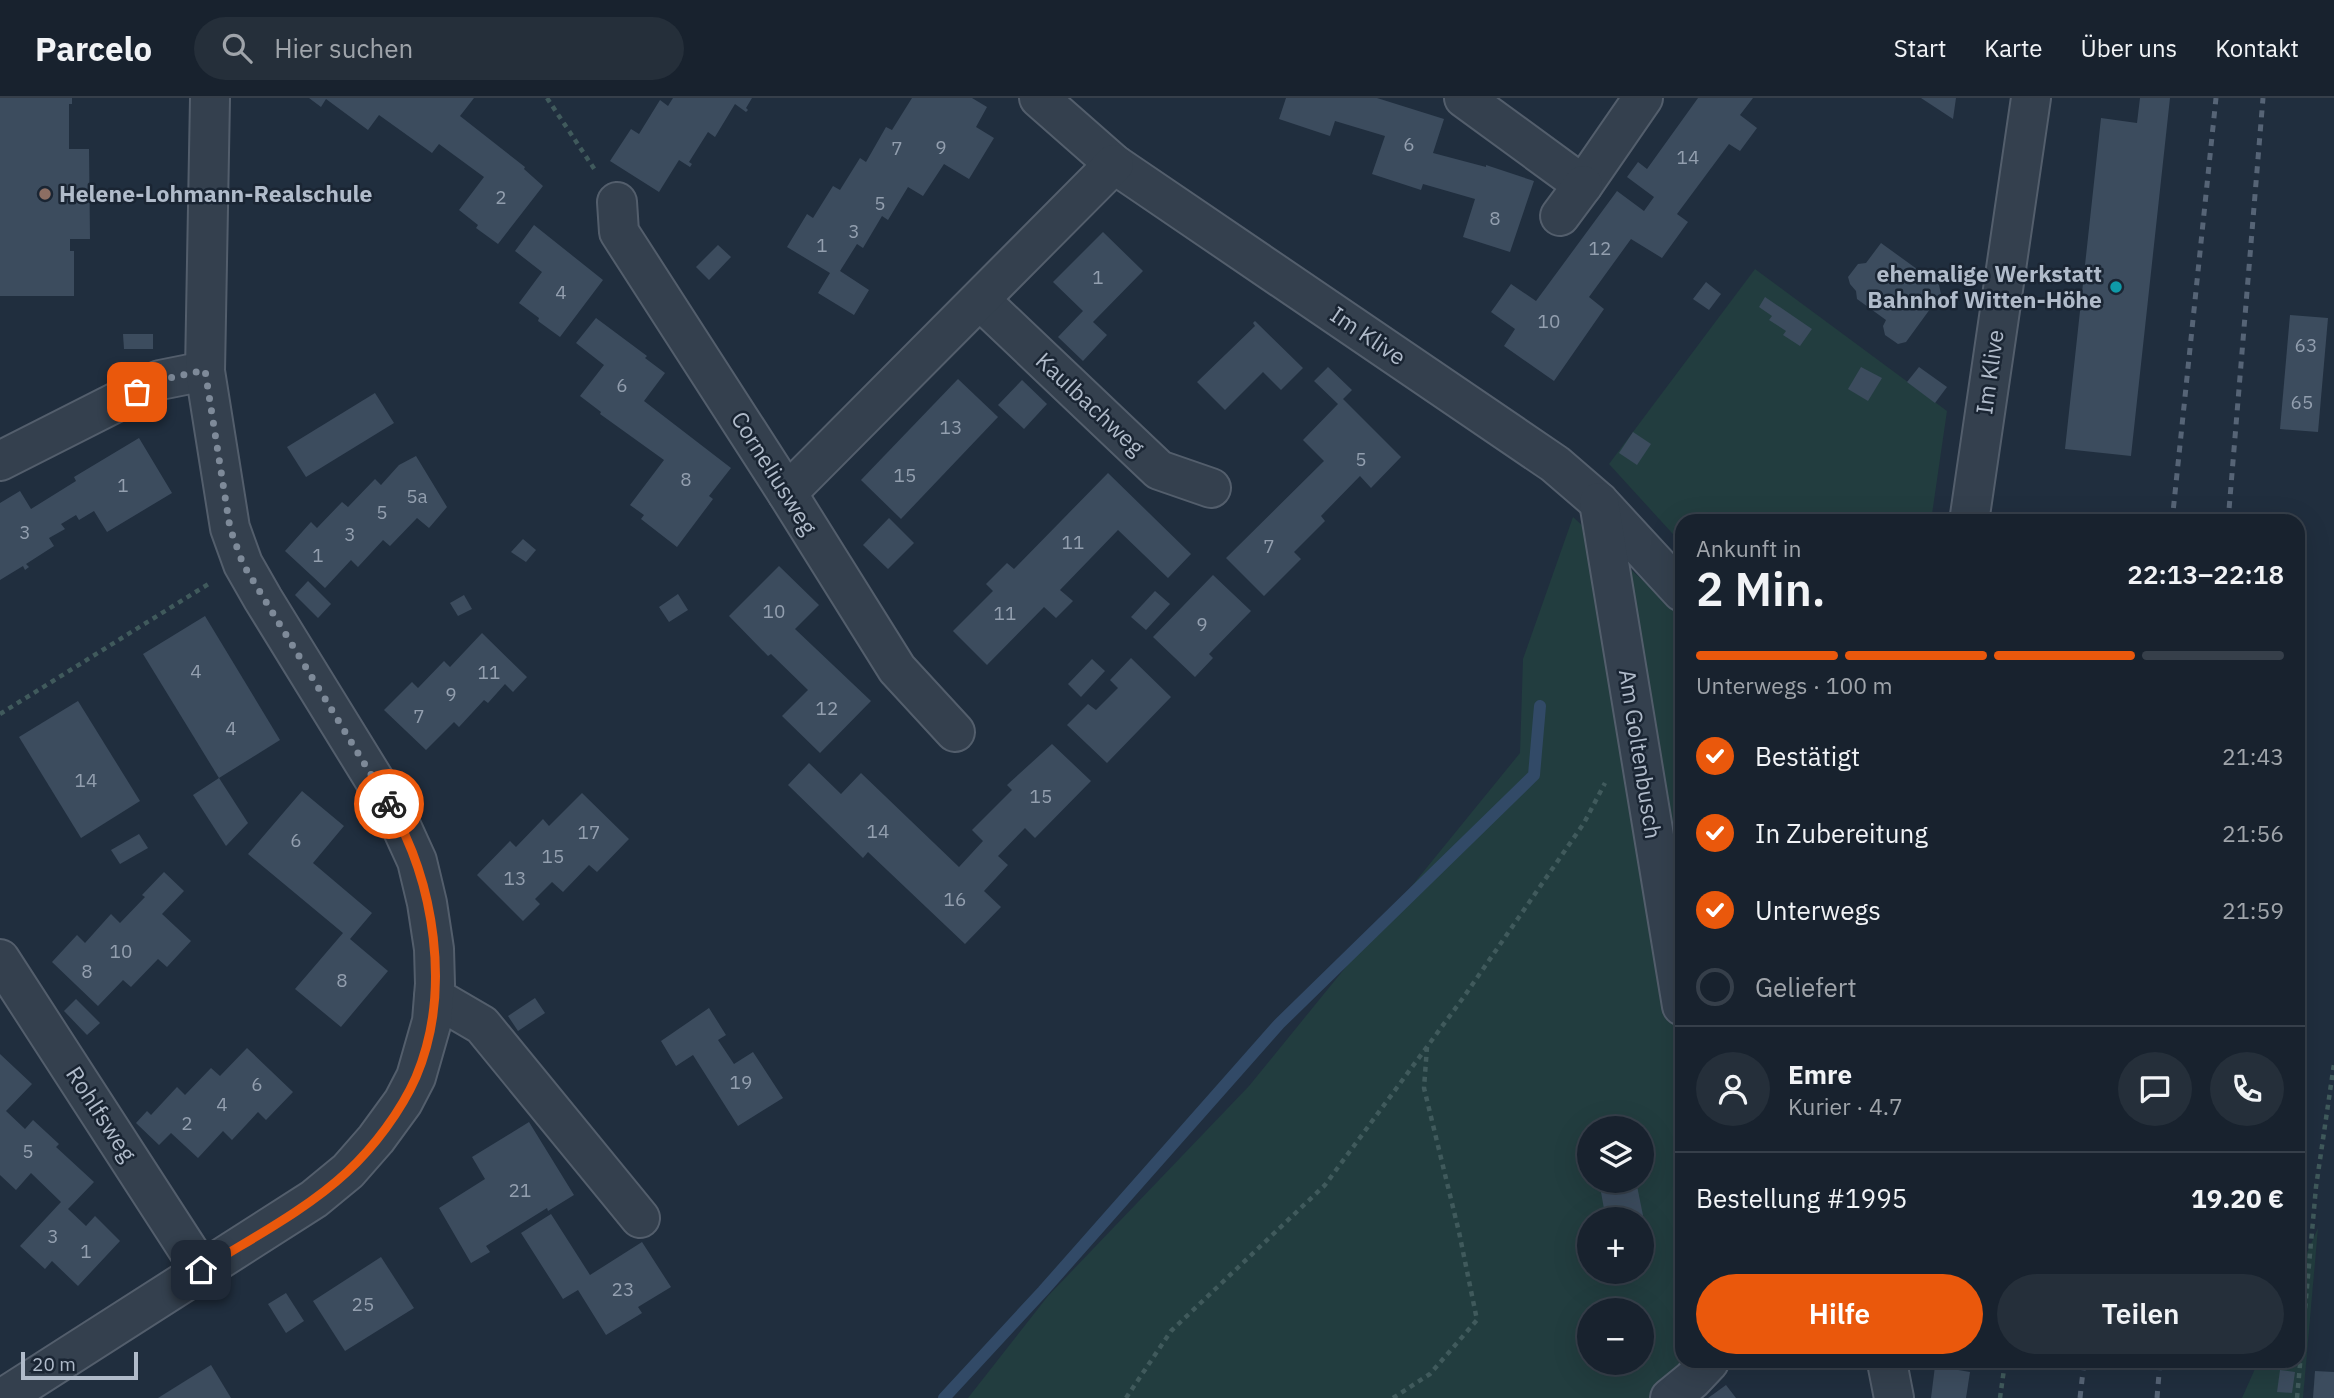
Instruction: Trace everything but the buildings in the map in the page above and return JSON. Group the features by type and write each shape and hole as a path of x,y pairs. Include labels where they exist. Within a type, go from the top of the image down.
{"street":[{"path":"3,1398 314,1199 348,1171 403,1102 416,1077 432,1021 434,949 427,903 416,861 396,815 243,564 230,528 205,370 210,98"},
{"name":"Im Klive","path":"1039,98 1114,164 1555,464 1599,502 1675,584"},
{"path":"1464,98 1583,185"},
{"path":"1560,216 1643,98"},
{"name":"Im Klive","path":"1970,514 2031,98"},
{"path":"787,493 981,301 1114,164"},
{"name":"Corneliusweg","path":"617,202 619,232 897,669 955,732"},
{"name":"Kaulbachweg","path":"981,301 1159,470 1211,488"},
{"path":"0,461 160,380 205,370"},
{"name":"Am Goltenbusch","path":"1599,502 1675,963"},
{"name":"Rohlfsweg","path":"0,959 201,1270"},
{"path":"434,997 482,1025 640,1218"},
{"path":"1670,1398 1703,1368"},
{"path":"1888,1368 1894,1398"}],"path":[{"path":"547,98 617,202"},
{"path":"0,714 243,564"},
{"path":"1126,1398 1171,1331 1325,1185 1427,1047 1584,823 1636,724"},
{"path":"1393,1398 1430,1374 1477,1320 1424,1088 1427,1047"},
{"path":"2305,1309 2316,1187 2334,1064"},
{"path":"2000,1398 2003,1368"},
{"path":"2297,1398 2300,1368"}],"green space":[{"path":"1755,269 1947,411 1932,514 1675,514 1675,536 1609,464"},
{"path":"1573,517 1675,610 1675,1368 1706,1368 1659,1398 968,1398 1048,1296 1249,1086 1520,753 1523,659"},
{"path":"2318,1228 2303,1398 2242,1398 2255,1368 2305,1368 2305,1257"}],"waterway":[{"path":"944,1398 1043,1291 1279,1024 1534,775 1540,706"}],"railway":[{"path":"2173,514 2216,98"},
{"path":"2229,514 2263,98"},
{"path":"2080,1398 2083,1368"},
{"path":"2157,1398 2160,1368"}],"way so far":[{"path":"137,392 160,380 205,370 230,528 243,564 389,804"}],"place":[{"name":"Helene-Lohmann-Realschule","path":"45,194"},
{"name":"ehemalige Werkstatt Bahnhof Witten-Höhe","path":"2116,287"}],"route":[{"path":"201,1270 314,1199 348,1171 403,1102 416,1077 432,1021 434,949 427,903 416,861 389,804"}]}
